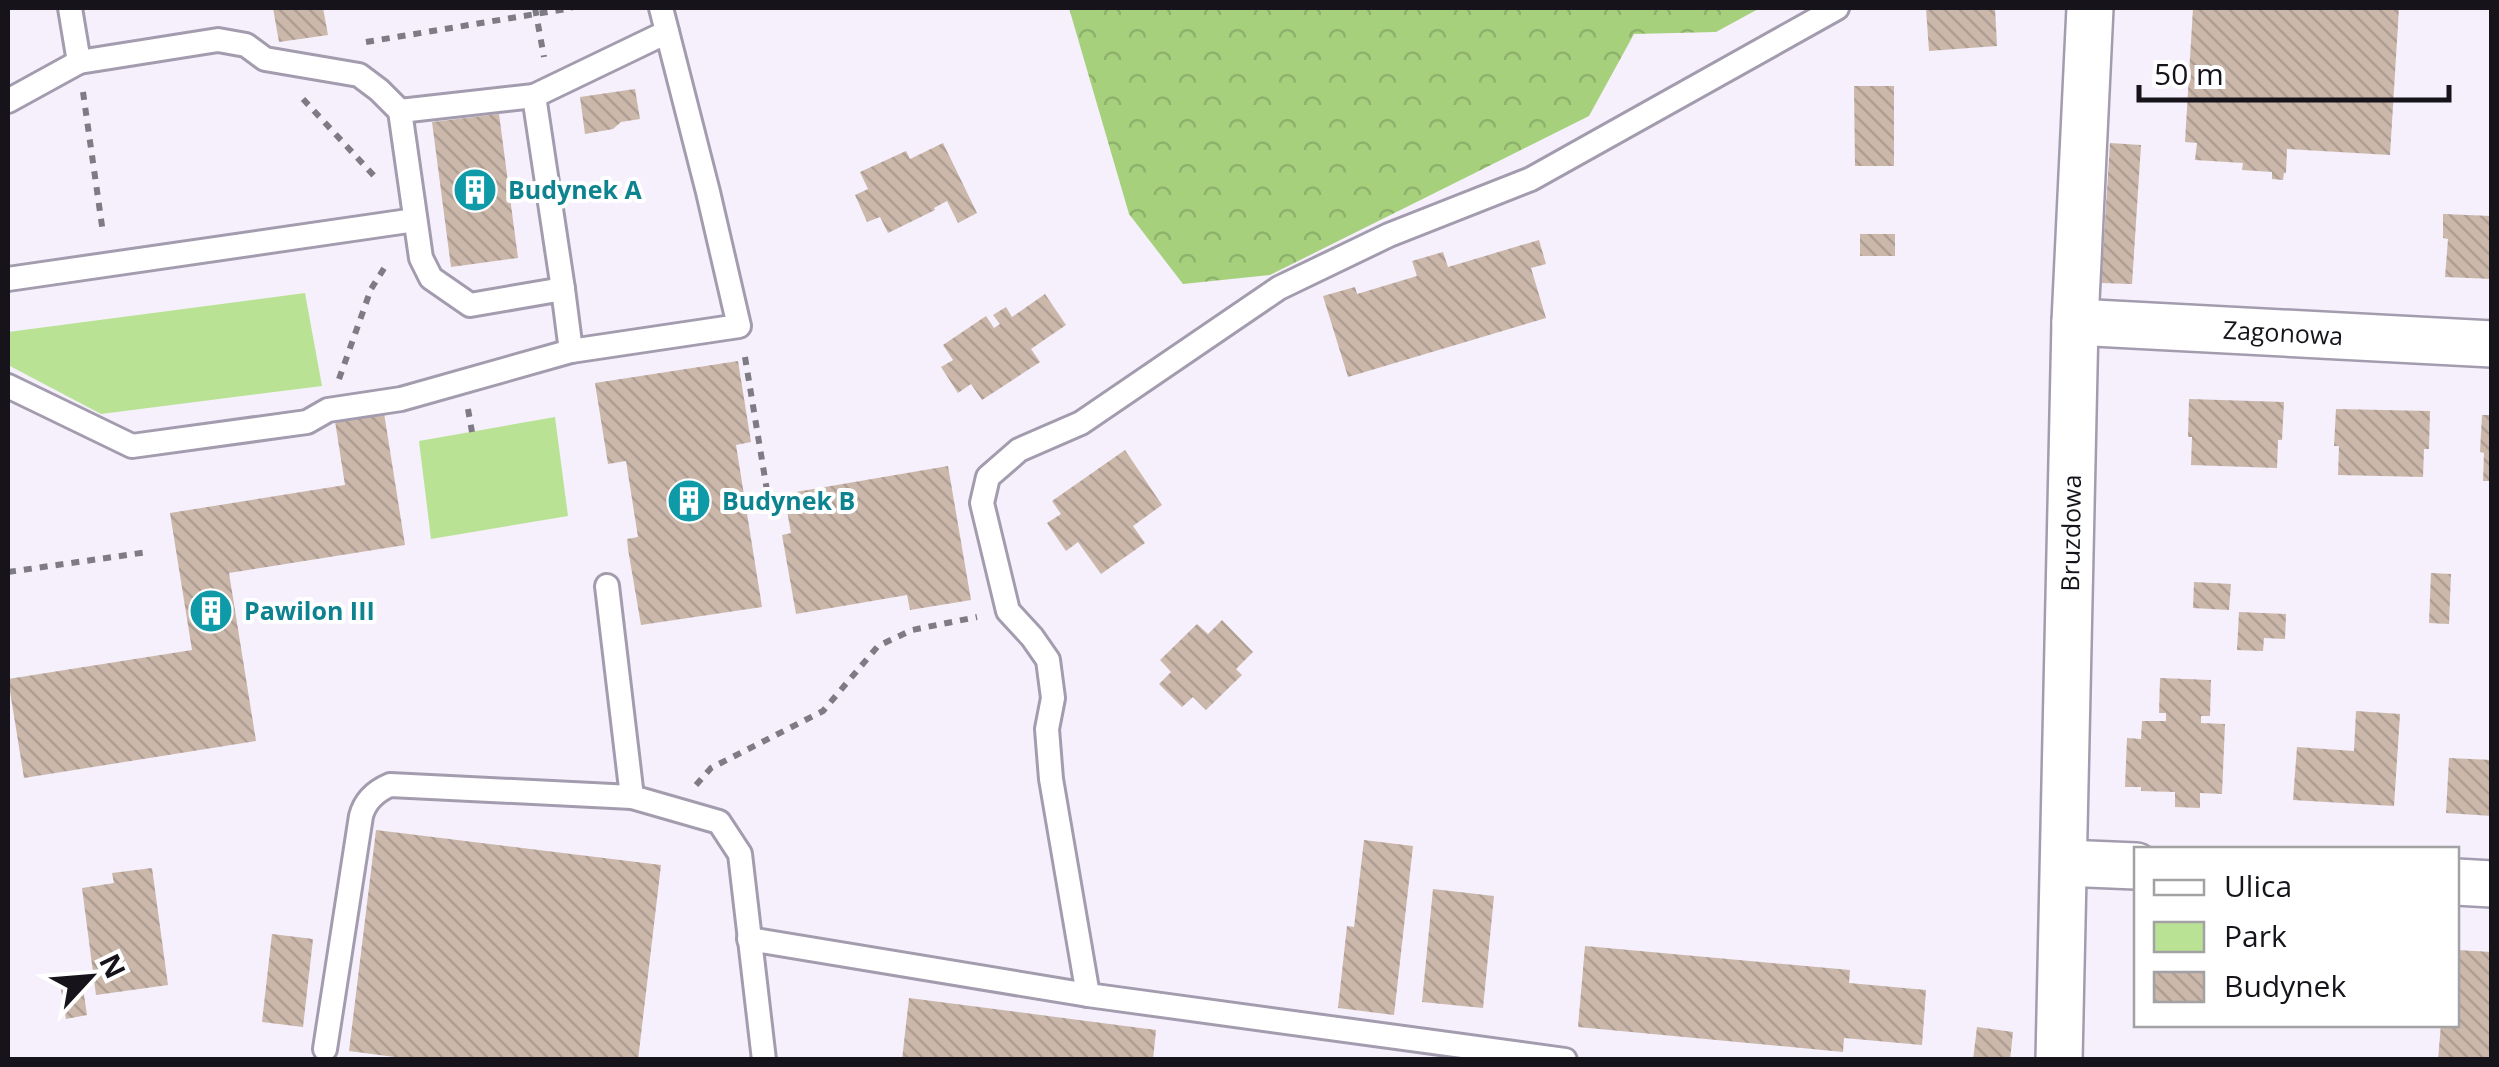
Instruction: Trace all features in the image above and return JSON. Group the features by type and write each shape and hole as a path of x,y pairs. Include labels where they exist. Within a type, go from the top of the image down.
{"street":[{"name":"Bruzdowa","path":"2059,1060 2075,322 2090,8"},
{"name":"Zagonowa","path":"2075,322 2492,344"},
{"path":"2064,862 2134,866"},
{"path":"2459,882 2492,884"}],"lane":[{"path":"70,8 79,62"},
{"path":"8,386 132,446 307,422 328,410 400,399 571,351 739,326 661,8"},
{"path":"1088,994 1051,779 1046,729 1053,698 1048,660 1008,610 982,503 988,477 1018,450 1081,423 1279,288 1388,234 1531,179 1837,8"},
{"path":"400,112 541,92 667,32"},
{"path":"8,101 79,62 218,40 246,45 265,59 360,75 400,112 421,258 430,278 470,305 563,288"},
{"path":"541,92 571,351"},
{"path":"8,279 416,220"},
{"path":"606,586 632,797"},
{"path":"325,1050 361,816 377,790 390,785 632,797 719,822 740,854 764,1060"},
{"path":"749,939 1088,994 1564,1060"}],"path":[{"path":"535,8 541,92"},
{"path":"79,62 108,264"},
{"path":"328,410 371,288 416,220"},
{"path":"739,326 771,515"},
{"path":"8,572 148,552"},
{"path":"672,809 712,768 823,710 878,646 912,630 1008,610"}],"green space":[{"path":"1069,8 1760,8 1716,32 1634,34 1589,116 1270,275 1183,284 1129,214"},
{"path":"305,293 322,386 101,414 8,365 8,332"},
{"path":"555,417 568,516 431,539 419,441"}],"building":[{"path":"273,8 323,8 328,35 279,42"},
{"path":"1926,8 1995,8 1997,46 1929,51"},
{"path":"2193,8 2399,8 2390,155 2287,149 2283,180 2272,179 2272,172 2242,170 2243,163 2195,160 2197,143 2185,142"},
{"path":"1854,86 1894,86 1894,166 1855,166"},
{"path":"635,89 640,119 585,134 580,97"},
{"name":"Budynek A","path":"499,114 518,258 451,267 432,122"},
{"path":"943,143 977,213 958,223 947,201 888,233 880,217 867,222 855,195 868,189 860,172 906,151 910,159"},
{"path":"2110,143 2141,145 2132,284 2101,283"},
{"path":"2443,214 2492,216 2492,279 2445,277 2448,239 2443,238"},
{"path":"1860,234 1895,234 1895,256 1860,256"},
{"path":"1539,240 1546,264 1531,268 1546,318 1348,377 1323,296 1355,287 1357,294 1417,276 1412,261 1443,252 1448,267"},
{"path":"1045,294 1066,325 1031,349 1040,362 982,400 971,384 958,393 941,367 953,360 943,345 986,316 994,328 1000,324 993,315 1006,307 1012,317"},
{"name":"Budynek B","path":"738,361 751,442 736,445 762,607 641,625 627,539 638,537 626,461 608,464 595,383"},
{"path":"2189,399 2284,402 2277,468 2191,465"},
{"path":"2336,409 2430,411 2429,449 2424,449 2423,477 2338,475 2339,446 2334,446"},
{"name":"Pawilon III","path":"384,413 405,545 229,573 256,741 24,778 8,679 192,650 170,513 345,485 335,421"},
{"path":"2482,415 2492,415 2492,481 2483,481"},
{"path":"1125,450 1162,505 1133,526 1145,543 1101,574 1078,542 1066,551 1047,523 1061,514 1052,501"},
{"path":"948,466 971,600 910,610 907,595 796,614 782,535 791,533 784,494"},
{"path":"2431,573 2451,574 2449,624 2429,623"},
{"path":"2194,582 2231,584 2229,610 2193,608"},
{"path":"2239,612 2286,614 2285,639 2264,638 2263,651 2237,650"},
{"path":"1222,620 1253,652 1236,669 1242,675 1206,710 1193,697 1182,707 1159,684 1171,672 1160,660 1197,624 1208,634"},
{"path":"2160,678 2211,680 2210,716 2201,716 2201,723 2225,724 2222,794 2200,793 2200,808 2175,807 2175,792 2125,787 2127,738 2141,739 2142,721 2166,721 2166,713 2159,713"},
{"path":"2356,711 2400,714 2394,806 2293,800 2297,747 2354,751"},
{"path":"2449,758 2492,760 2492,816 2446,813"},
{"path":"376,830 661,865 638,1060 417,1060 349,1051"},
{"path":"1364,840 1413,846 1394,1015 1338,1008 1347,926 1354,927"},
{"path":"152,868 168,985 96,995 82,888 114,883 112,873"},
{"path":"1433,889 1494,896 1483,1008 1422,1002"},
{"path":"272,934 313,939 303,1027 262,1022"},
{"path":"1585,946 1850,970 1849,983 1926,990 1922,1045 1844,1038 1843,1052 1578,1027"},
{"path":"2459,950 2492,952 2492,1060 2438,1060 2441,1027 2459,1027"},
{"path":"81,975 87,1015 66,1019 59,978"},
{"path":"909,998 1156,1030 1153,1060 902,1060"},
{"path":"1977,1027 2013,1032 2010,1060 1973,1060"}],"place":[{"name":"Budynek A","path":"475,190"},
{"name":"Budynek B","path":"689,501"},
{"name":"Pawilon III","path":"211,611"}]}
